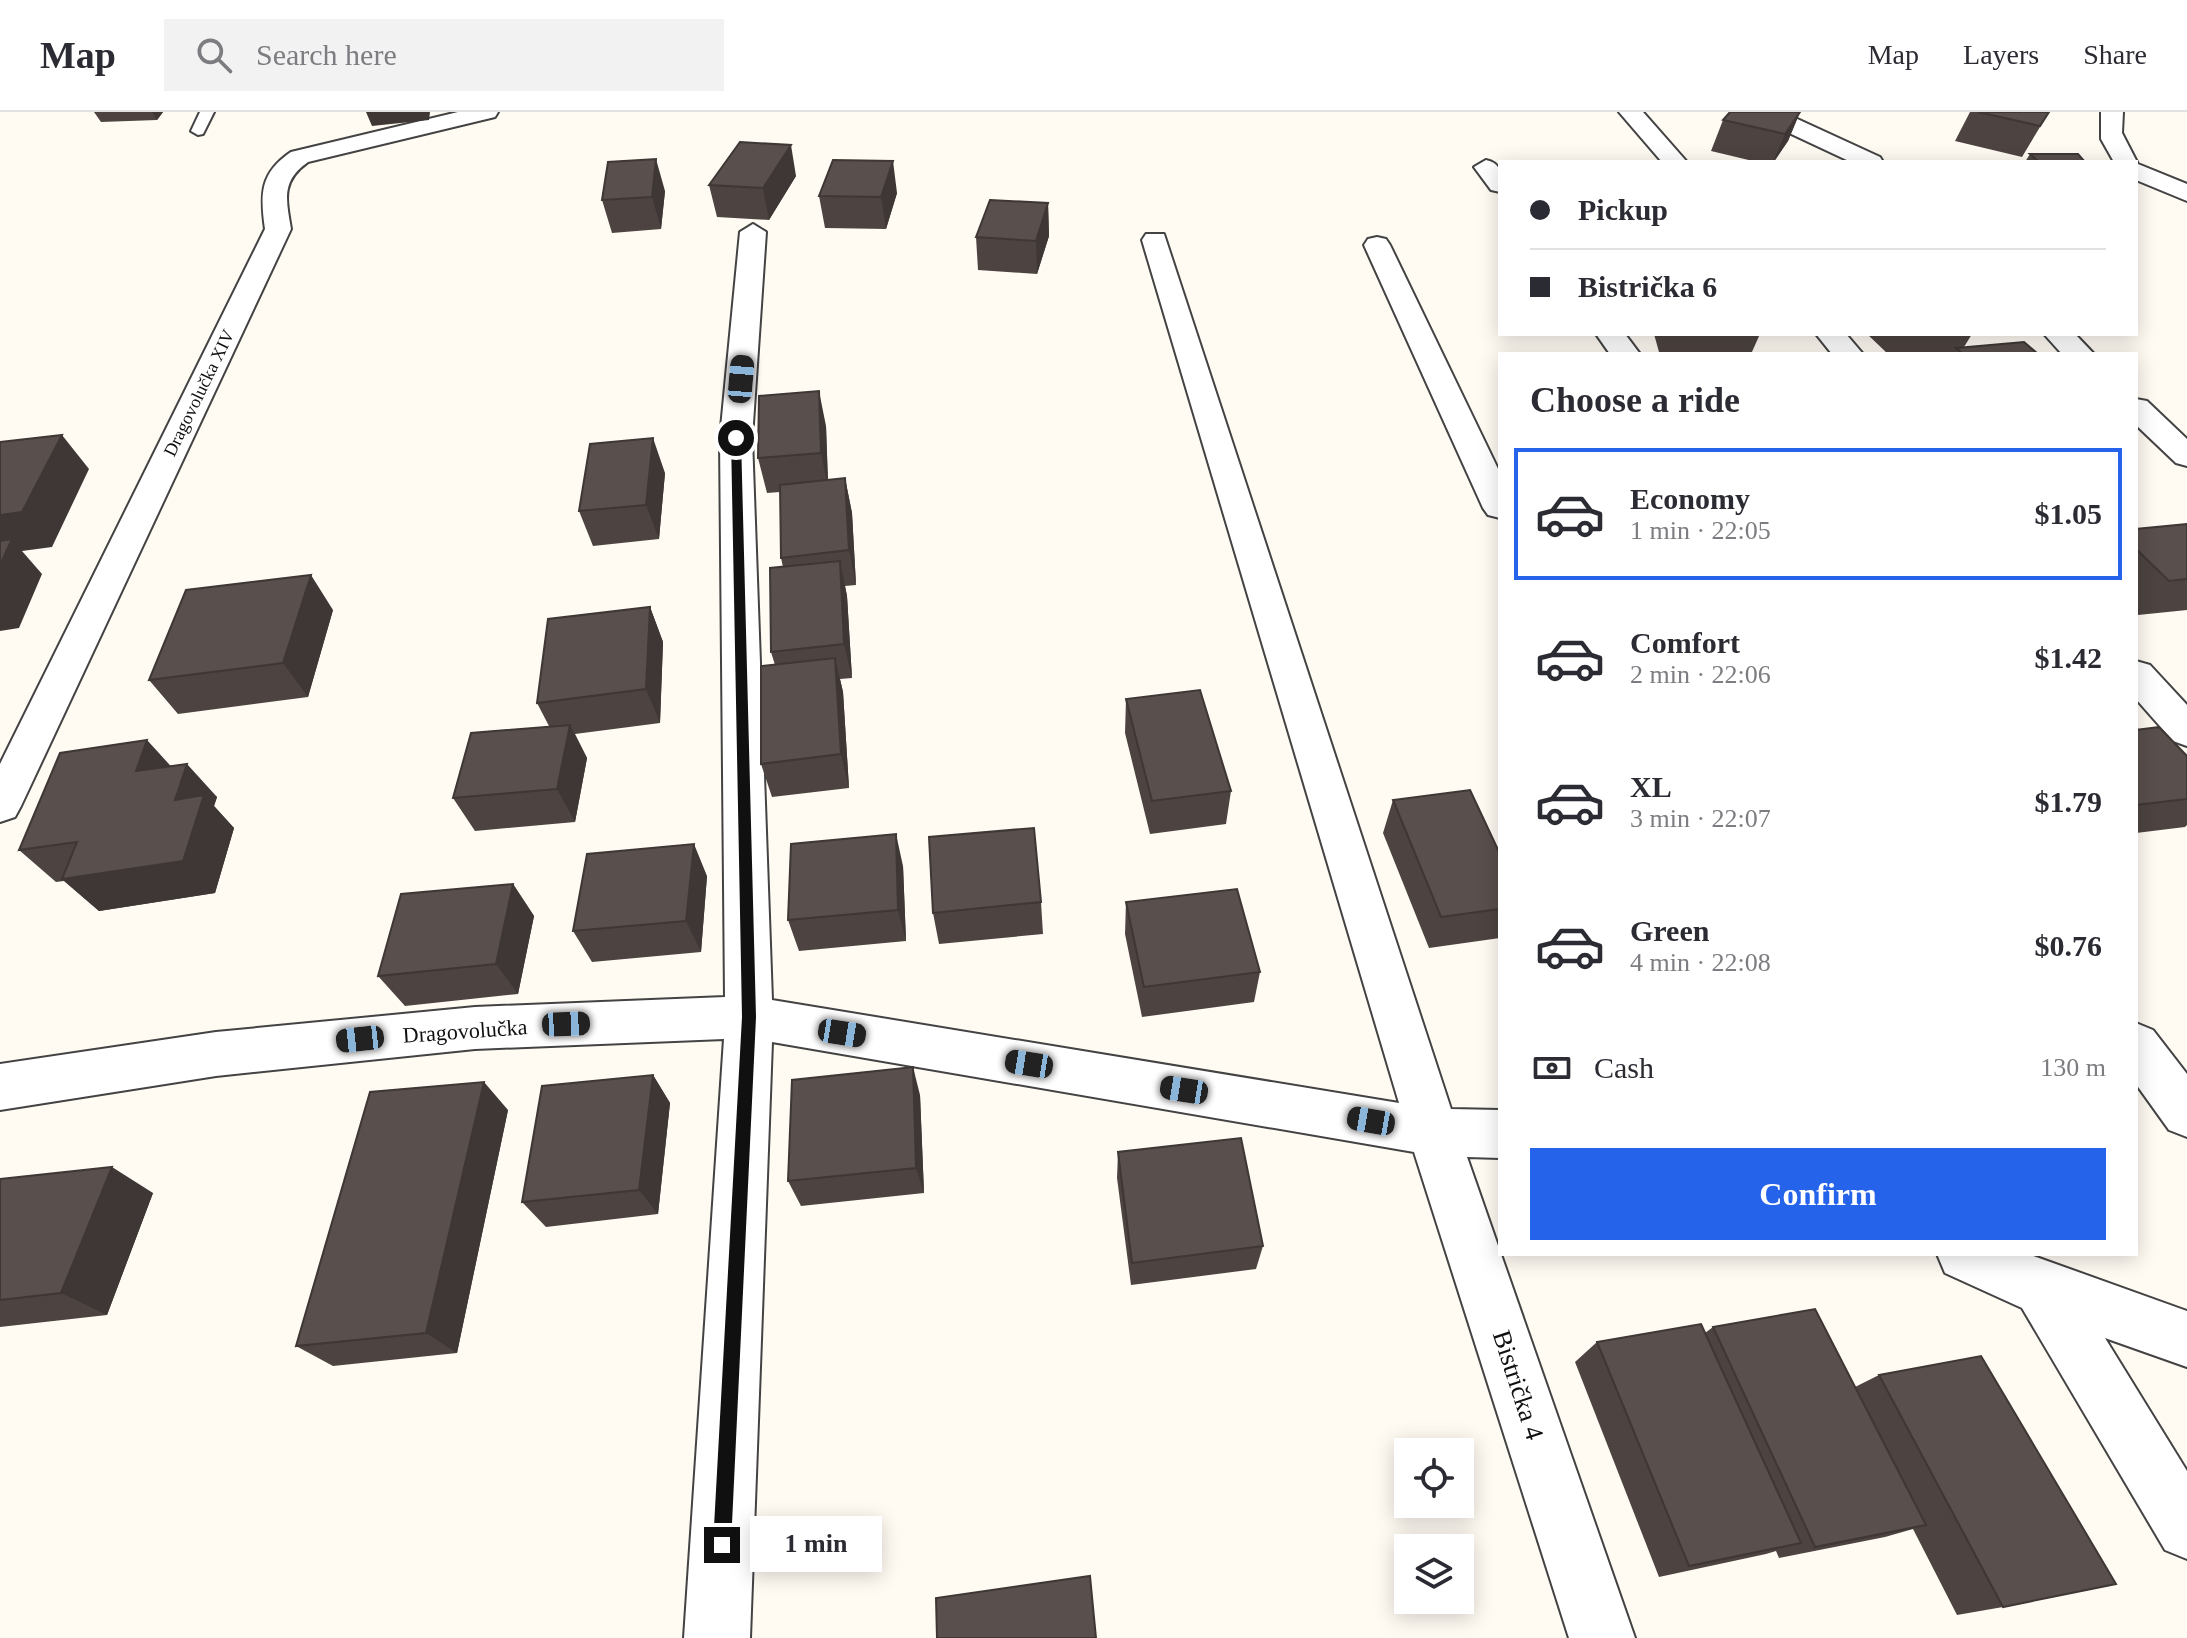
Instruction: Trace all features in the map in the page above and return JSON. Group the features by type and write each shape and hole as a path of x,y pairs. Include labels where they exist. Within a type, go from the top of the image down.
{"street":[{"name":"Dragovolučka XIV","path":"0,806 278,229 272,186 282,168 300,157 487,112"},
{"path":"1630,112 1673,160"},
{"path":"1763,112 1867,160"},
{"path":"2112,112 2109,120 2115,150 2125,160"},
{"path":"2138,172 2187,193"},
{"path":"717,1638 749,1017 736,438 753,232"},
{"name":"Bistrička 4","path":"1155,240 1433,1132 1602,1638"},
{"path":"1377,245 1498,504"},
{"path":"1832,336 1846,352"},
{"path":"2060,336 2077,352"},
{"path":"2138,410 2187,456"},
{"path":"2138,676 2187,731"},
{"name":"Dragovolučka","path":"0,1087 216,1054 475,1028 749,1017 1433,1132 1498,1134"},
{"path":"2138,1048 2187,1114"},
{"path":"1969,1256 2042,1288 2187,1339"},
{"path":"2042,1288 2187,1528"}],"lane":[{"path":"198,131 207,112"}],"building":[{"path":"1730,112 1800,112 1785,134 1723,120"},
{"path":"1978,112 2049,112 2040,126"},
{"path":"740,142 791,145 763,188 709,185"},
{"path":"2030,154 2078,154 2083,160 2037,160"},
{"path":"656,159 652,197 602,200 608,162"},
{"path":"833,160 893,161 881,197 819,196"},
{"path":"990,200 1048,203 1036,241 976,237"},
{"path":"2024,342 2036,352 1961,352 1956,348"},
{"path":"819,391 821,453 758,458 759,396"},
{"path":"62,435 22,512 0,515 0,442"},
{"path":"653,438 646,505 579,511 590,444"},
{"path":"845,478 849,550 781,558 780,485"},
{"path":"2187,524 2187,579 2169,581 2138,551 2138,529"},
{"path":"12,539 0,565 0,541"},
{"path":"840,561 844,644 771,652 770,568"},
{"path":"311,575 283,663 149,680 186,590"},
{"path":"650,607 646,689 537,703 548,619"},
{"path":"835,658 841,754 761,764 761,666"},
{"path":"1200,690 1231,791 1152,801 1126,699"},
{"path":"570,725 557,789 453,798 471,733"},
{"path":"2159,727 2187,756 2187,799 2138,805 2138,730"},
{"path":"147,740 136,771 187,764 175,800 204,795 183,861 62,879 77,842 19,850 60,753"},
{"path":"1470,790 1498,850 1498,909 1441,917 1393,800"},
{"path":"1034,828 1041,902 933,913 929,837"},
{"path":"896,834 898,910 788,920 791,844"},
{"path":"694,844 686,921 573,931 587,854"},
{"path":"513,884 496,964 378,976 401,894"},
{"path":"1237,889 1260,972 1144,987 1126,902"},
{"path":"913,1067 916,1168 788,1181 792,1080"},
{"path":"653,1075 639,1190 522,1202 542,1086"},
{"path":"484,1082 426,1333 296,1346 370,1092"},
{"path":"1241,1138 1263,1246 1132,1263 1118,1152"},
{"path":"112,1167 61,1293 0,1300 0,1179"},
{"path":"1815,1309 1926,1525 1815,1547 1713,1327"},
{"path":"1701,1324 1801,1543 1689,1566 1597,1342"},
{"path":"1981,1356 2116,1584 2003,1607 1879,1375"},
{"path":"1090,1576 1096,1638 937,1638 936,1598"}],"route":[{"path":"722,1545 749,1017 736,438"}]}
